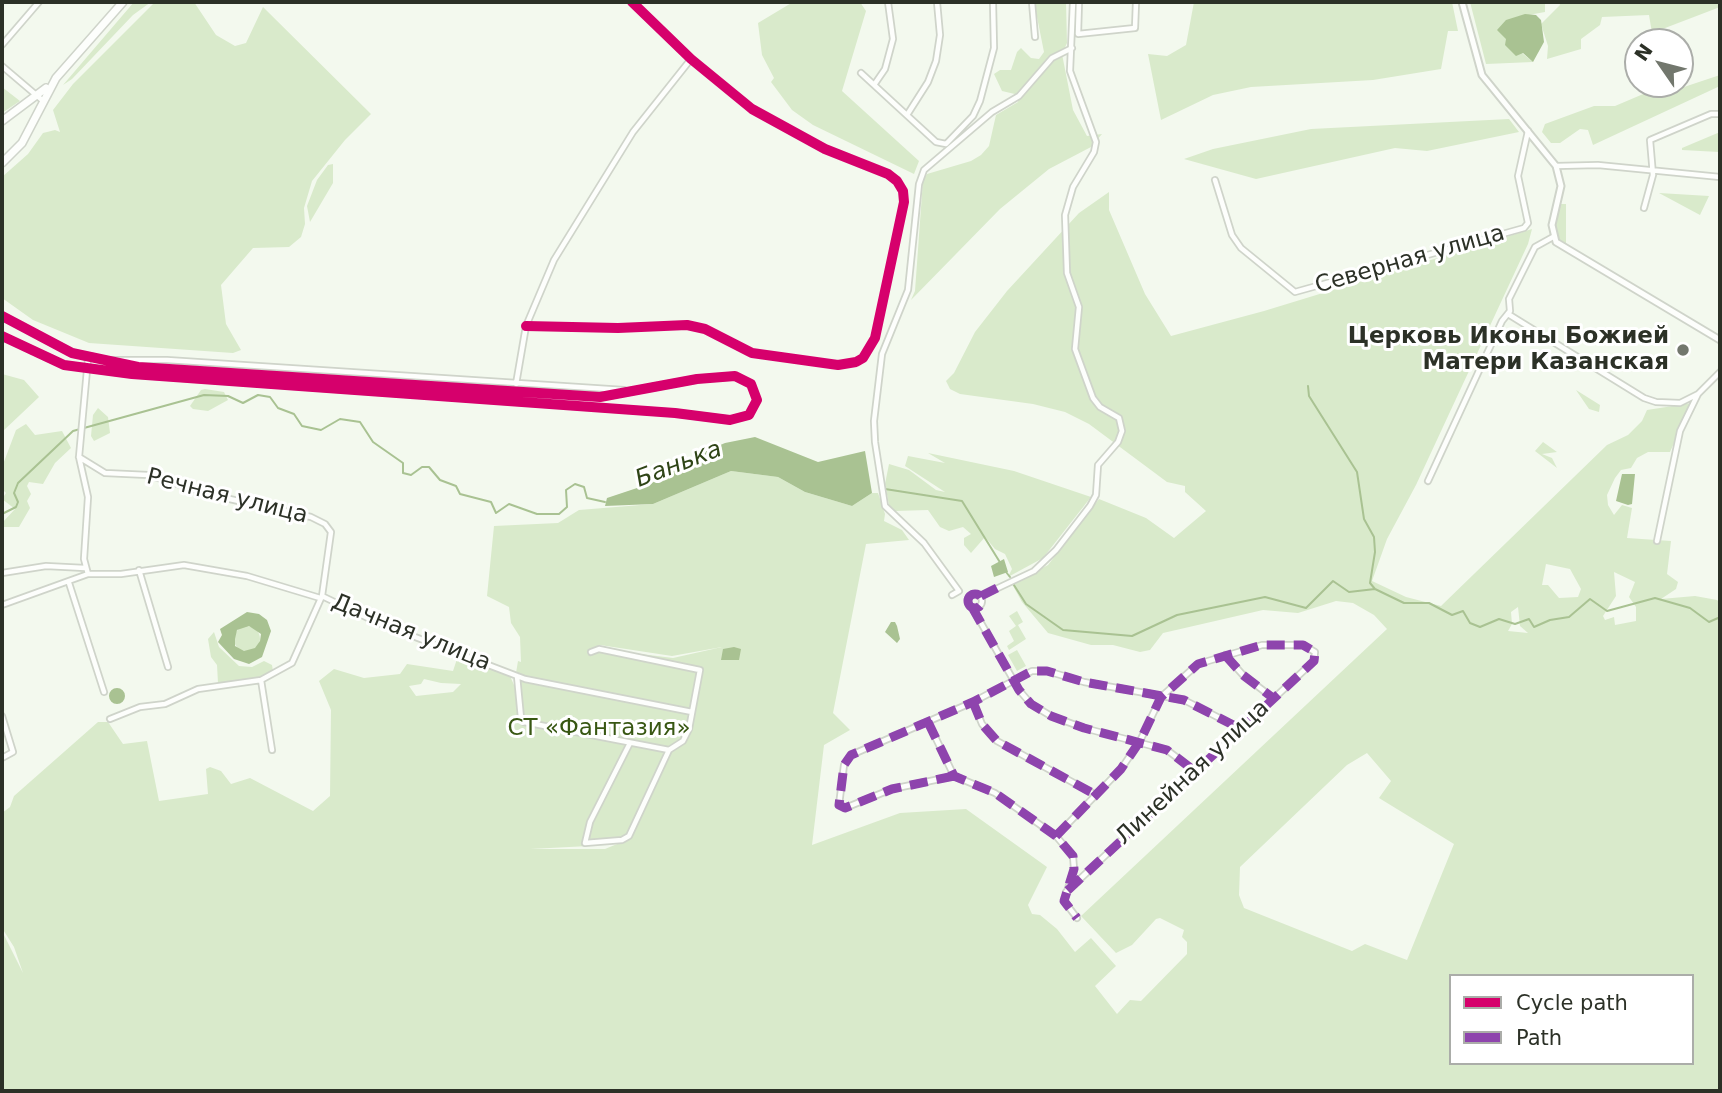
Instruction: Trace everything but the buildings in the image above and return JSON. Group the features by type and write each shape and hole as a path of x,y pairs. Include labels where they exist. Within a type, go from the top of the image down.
{"main road":[{"path":"2,121 32,102 123,2"},
{"path":"2,163 22,143 42,100 56,78"}],"street":[{"path":"2,45 39,2"},
{"path":"526,326 618,328 687,325 705,329 752,353 838,365 856,362 869,352 878,326 904,202 903,191 897,181 888,174 786,130 752,109 691,59 632,2"},
{"path":"874,85 885,68 894,39 888,2"},
{"path":"907,115 928,82 936,61 940,35 937,2"},
{"path":"861,73 942,145 950,142 973,116 980,101 994,48 993,2"},
{"path":"1032,2 1035,37"},
{"path":"981,596 1034,570 1056,550 1090,506 1096,495 1098,465 1118,442 1122,431 1119,418 1100,407 1093,398 1075,349 1079,307 1067,273 1065,215 1073,187 1094,152 1096,142 1091,123 1073,86 1070,71 1073,2"},
{"path":"1079,2 1078,34 1135,28 1136,2"},
{"path":"1462,2 1482,75 1556,166 1561,186 1552,225 1553,237 1560,245 1720,340"},
{"path":"952,595 959,590 924,543 885,506 875,442 874,421 882,355 908,290 919,184 924,170 992,112 1019,96 1052,58 1072,48"},
{"path":"516,384 526,326 554,260 600,181 633,132 691,59"},
{"path":"2,66 42,100"},
{"path":"1644,208 1653,172 1650,140 1711,114 1720,114"},
{"name":"Северная улица","path":"1215,180 1232,235 1241,248 1295,292 1524,228 1528,223 1518,176 1528,130"},
{"path":"1556,166 1598,165 1720,177"},
{"path":"1428,481 1502,321 1511,308 1510,299 1535,247 1553,237"},
{"path":"1508,314 1647,399 1681,403 1698,394 1720,372"},
{"path":"2,316 52,345 91,359 138,367 584,396 613,396 697,379 735,376 751,384 757,400 749,415 730,420 675,413 87,370 42,357 2,336"},
{"path":"2,605 88,574 85,568 88,497 79,457 87,370 91,359"},
{"path":"91,359 167,360 596,390 646,389"},
{"path":"1657,541 1680,431 1698,394"},
{"name":"Речная улица","path":"79,457 105,473 148,475 216,496 312,517 325,524 331,533 321,597"},
{"path":"2,573 46,566 85,568"},
{"name":"Дачная улица","path":"88,574 121,575 139,569 202,567 280,584 321,597 376,622 517,676 692,712"},
{"path":"139,569 168,667"},
{"path":"69,583 104,692"},
{"path":"981,596 976,593 970,596 968,601 1031,704 1051,716 1106,735 1140,741 1167,750 1196,772"},
{"path":"972,607 980,606 981,596"},
{"path":"110,719 140,707 165,704 198,689 261,680 292,663 321,597"},
{"name":"Линейная улица","path":"1066,892 1314,661 1315,652 1303,645 1262,645 1225,655"},
{"path":"591,652 599,649 698,668 700,672 687,736 669,750 629,836 622,840 585,843 590,822 630,743"},
{"path":"1056,835 1121,769 1140,741 1161,697 1198,664 1225,655 1243,675 1273,698"},
{"path":"1077,918 1064,901 1074,869 1073,856 1056,835 995,793 954,776 901,786 840,807 846,758 1039,670 1199,706 1241,729"},
{"path":"517,676 524,722 669,750"},
{"path":"261,680 272,750"},
{"path":"973,702 982,724 997,741 1096,794"},
{"path":"2,716 13,752 2,758"},
{"path":"928,722 954,776"}],"green space":[{"path":"134,2 151,2 133,15 72,79 63,85"},
{"path":"155,2 194,2 216,35 235,46 246,43 263,7 371,114 345,140 312,181 304,208 305,224 301,237 289,247 253,248 221,285 226,324 241,350 233,353 89,343 33,320 2,298 2,177 28,154 43,133 55,130 60,132 53,110 73,84"},
{"path":"793,2 860,2 866,11 842,91 919,161 914,174 813,125 792,110 771,82 774,78 762,55 758,23"},
{"path":"1034,2 1066,2 1067,43 1062,54 1073,110 1087,136 1102,134 1091,147 1049,169 1000,209 911,300 915,291 923,180 927,174 971,161 981,155 989,146 996,115 1018,102 1019,95 1002,91 994,74 1000,70 1011,70 1021,48 1031,58 1039,59 1044,52"},
{"path":"1194,2 1452,2 1458,31 1448,31 1441,69 1373,80 1251,87 1213,95 1161,120 1148,54 1167,56 1186,45"},
{"path":"1470,2 1545,2 1545,12 1517,17 1522,53 1533,62 1486,64"},
{"path":"1559,2 1720,2 1720,7 1665,28 1651,28 1649,15 1602,17 1600,25 1581,39 1581,49 1547,59 1548,46 1541,24 1560,5"},
{"path":"1720,75 1720,86 1593,145 1588,130 1580,129 1560,143 1551,143 1542,132 1545,124 1594,106 1615,106 1634,98 1694,98 1694,84"},
{"path":"2,87 20,101 2,113"},
{"path":"1509,119 1519,132 1427,151 1395,148 1256,179 1184,159 1213,149 1311,129"},
{"path":"1720,132 1719,152 1682,150 1682,148"},
{"path":"333,164 333,183 310,222 307,206 317,180 328,165"},
{"name":"СТ «Фантазия»","path":"1109,192 1109,210 1145,294 1171,336 1264,311 1532,229 1528,244 1416,485 1387,539 1372,581 1406,597 1441,606 1607,445 1628,435 1642,421 1647,410 1692,403 1670,452 1648,452 1637,458 1631,468 1621,470 1607,495 1608,505 1614,515 1622,505 1632,508 1627,538 1671,541 1667,574 1678,582 1676,589 1661,599 1695,596 1720,603 1720,1091 2,1091 2,931 23,973 14,947 2,928 2,813 10,807 14,796 98,722 108,722 123,744 147,741 159,801 208,794 206,769 210,767 221,771 231,784 250,778 313,811 330,796 331,710 319,681 334,669 364,678 400,674 407,664 453,671 458,656 510,676 514,685 518,661 521,662 520,637 511,623 509,607 487,596 494,526 558,523 579,510 653,504 731,471 778,477 805,492 852,506 872,493 878,493 885,514 884,521 902,530 909,540 866,544 833,713 850,730 824,745 812,845 900,813 966,809 1047,867 1028,905 1032,914 1040,915 1057,929 1075,952 1091,938 1116,966 1095,986 1117,1014 1130,1000 1141,1001 1187,954 1187,942 1182,937 1184,930 1160,918 1156,919 1132,945 1116,953 1081,916 1387,629 1374,615 1353,603 1336,601 1298,613 1263,610 1163,633 1150,650 1140,652 1113,645 1091,645 1048,633 1022,602 1012,584 1048,565 1099,499 1146,518 1174,538 1206,511 1185,492 1185,486 1167,482 1089,424 1065,412 1033,404 960,394 950,389 946,381 954,373 975,332 1007,291 1079,213","holes":["1546,564 1570,569 1581,589 1578,597 1559,598 1548,585 1542,585","1614,572 1635,582 1629,597 1636,607 1636,621 1615,625 1614,617 1605,620 1603,616 1616,596","1518,607 1520,626 1528,633 1508,631 1512,624 1511,612","600,645 672,656 722,647 673,658 593,648","424,679 461,684 453,692 416,696 409,686 421,684","1367,753 1391,781 1379,798 1454,844 1407,960 1365,944 1352,951 1244,908 1239,895 1240,867 1347,765","622,842 605,849 530,849"]},
{"path":"1659,193 1709,196 1700,215"},
{"path":"1561,204 1566,204 1566,245 1556,237 1554,227"},
{"path":"2,374 24,380 39,397 2,432"},
{"path":"201,390 224,392 228,400 208,411 193,409 190,406"},
{"path":"1576,390 1600,405 1599,412 1589,409"},
{"path":"98,408 108,417 110,433 94,441 91,436 93,415"},
{"path":"26,424 35,435 62,431 71,448 55,463 43,484 29,482 27,486 31,494 27,501 30,508 19,527 4,527 2,523 15,509 2,499 6,493 2,489 2,467 16,430"},
{"path":"1543,442 1557,452 1542,454 1552,458 1557,468 1535,451"},
{"path":"928,453 1014,471 1091,497 1043,558 1008,577 1012,569 1005,554 995,549 985,537 971,553 964,545 964,538 971,534 963,527 949,531 940,527 928,510 895,511 889,505 885,484 889,464 909,470 936,490 945,492 905,466 908,456 945,463"},
{"path":"1017,611 1023,622 1018,625 1026,639 1009,650 1007,646 1014,641 1009,631 1016,626 1009,616"},
{"path":"247,626 256,630 260,639 256,648 247,652 238,648 234,639 238,630"},
{"path":"214,632 219,647 239,666 252,667 264,661 272,665 273,671 260,678 218,683 217,665 211,657 208,639"},
{"path":"1017,650 1026,666 1017,671 1008,655"}],"water":[{"path":"1525,14 1536,15 1541,20 1544,42 1533,62 1523,53 1516,56 1505,45 1506,39 1497,30 1506,20"},
{"path":"755,437 818,462 865,451 872,493 852,506 805,492 778,477 731,471 653,504 605,506 607,498 652,483 704,452 725,443"},
{"path":"1622,474 1635,474 1632,504 1616,501"},
{"path":"1004,559 1008,572 994,577 991,566"},
{"path":"247,612 259,614 267,620 271,631 262,657 249,664 234,659 218,642 222,635 220,629","holes":["249,626 261,634 255,648 244,651 235,646 237,630"]},
{"path":"891,622 895,622 897,626 900,639 897,643 885,632"},
{"path":"723,649 741,649 739,660 721,660"},
{"path":"114,688 120,688 125,696 123,702 114,704 109,699 109,693"}],"waterway":[{"path":"1308,386 1309,396 1357,472 1364,519 1374,537 1375,552 1370,583 1375,589"},
{"name":"Банька","path":"2,514 16,507 18,502 14,493 18,483 73,431 204,395 228,396 243,403 258,395 270,397 278,408 294,414 302,426 321,430 340,419 360,422 373,442 403,463 403,473 411,475 422,467 429,467 440,480 456,486 460,494 491,502 496,513 509,504 537,514 559,514 567,507 566,490 575,484 584,487 587,498 605,502"},
{"name":"Банька","path":"885,489 962,501 1001,564"},
{"name":"Банька","path":"1006,572 1010,577"},
{"name":"Банька","path":"1012,582 1026,604 1063,630 1132,636 1177,615 1265,597 1306,608 1333,581 1349,592 1375,589 1404,603 1429,603 1452,615 1463,611 1470,623 1480,627 1499,619 1515,624 1529,619 1534,627 1550,620 1569,617 1590,599 1607,611 1655,598 1690,608 1709,622 1718,618 1720,621"}],"marked path":[{"path":"981,596 997,588"},
{"path":"972,594 978,594 982,601 978,608 972,608 968,604 968,598 972,594"},
{"path":"972,607 1019,690 1031,704 1051,716 1084,728 1167,750 1196,772"},
{"path":"1056,836 1121,769 1140,741 1161,697 1198,664 1262,645 1303,645 1315,652 1314,661 1066,892"},
{"path":"1225,655 1243,675 1273,698"},
{"path":"954,776 892,789 845,808 839,805 844,765 851,755 973,702 1032,671 1047,671 1084,682 1184,700 1241,729"},
{"path":"973,702 982,724 997,741 1096,795"},
{"path":"928,722 954,776 995,793 1056,836 1073,856 1074,869 1064,901 1077,918"}],"cycle path":[{"path":"526,326 618,328 687,325 705,329 752,353 838,365 863,358 875,338 904,202 903,191 897,181 888,174 825,149 752,109 691,59 632,2"},
{"path":"2,316 72,353 138,367 600,397 697,379 735,376 751,384 757,400 749,415 730,420 675,413 132,374 64,365 2,336"}],"place":[{"name":"Церковь Иконы Божией Матери Казанская","path":"1683,350"}]}
